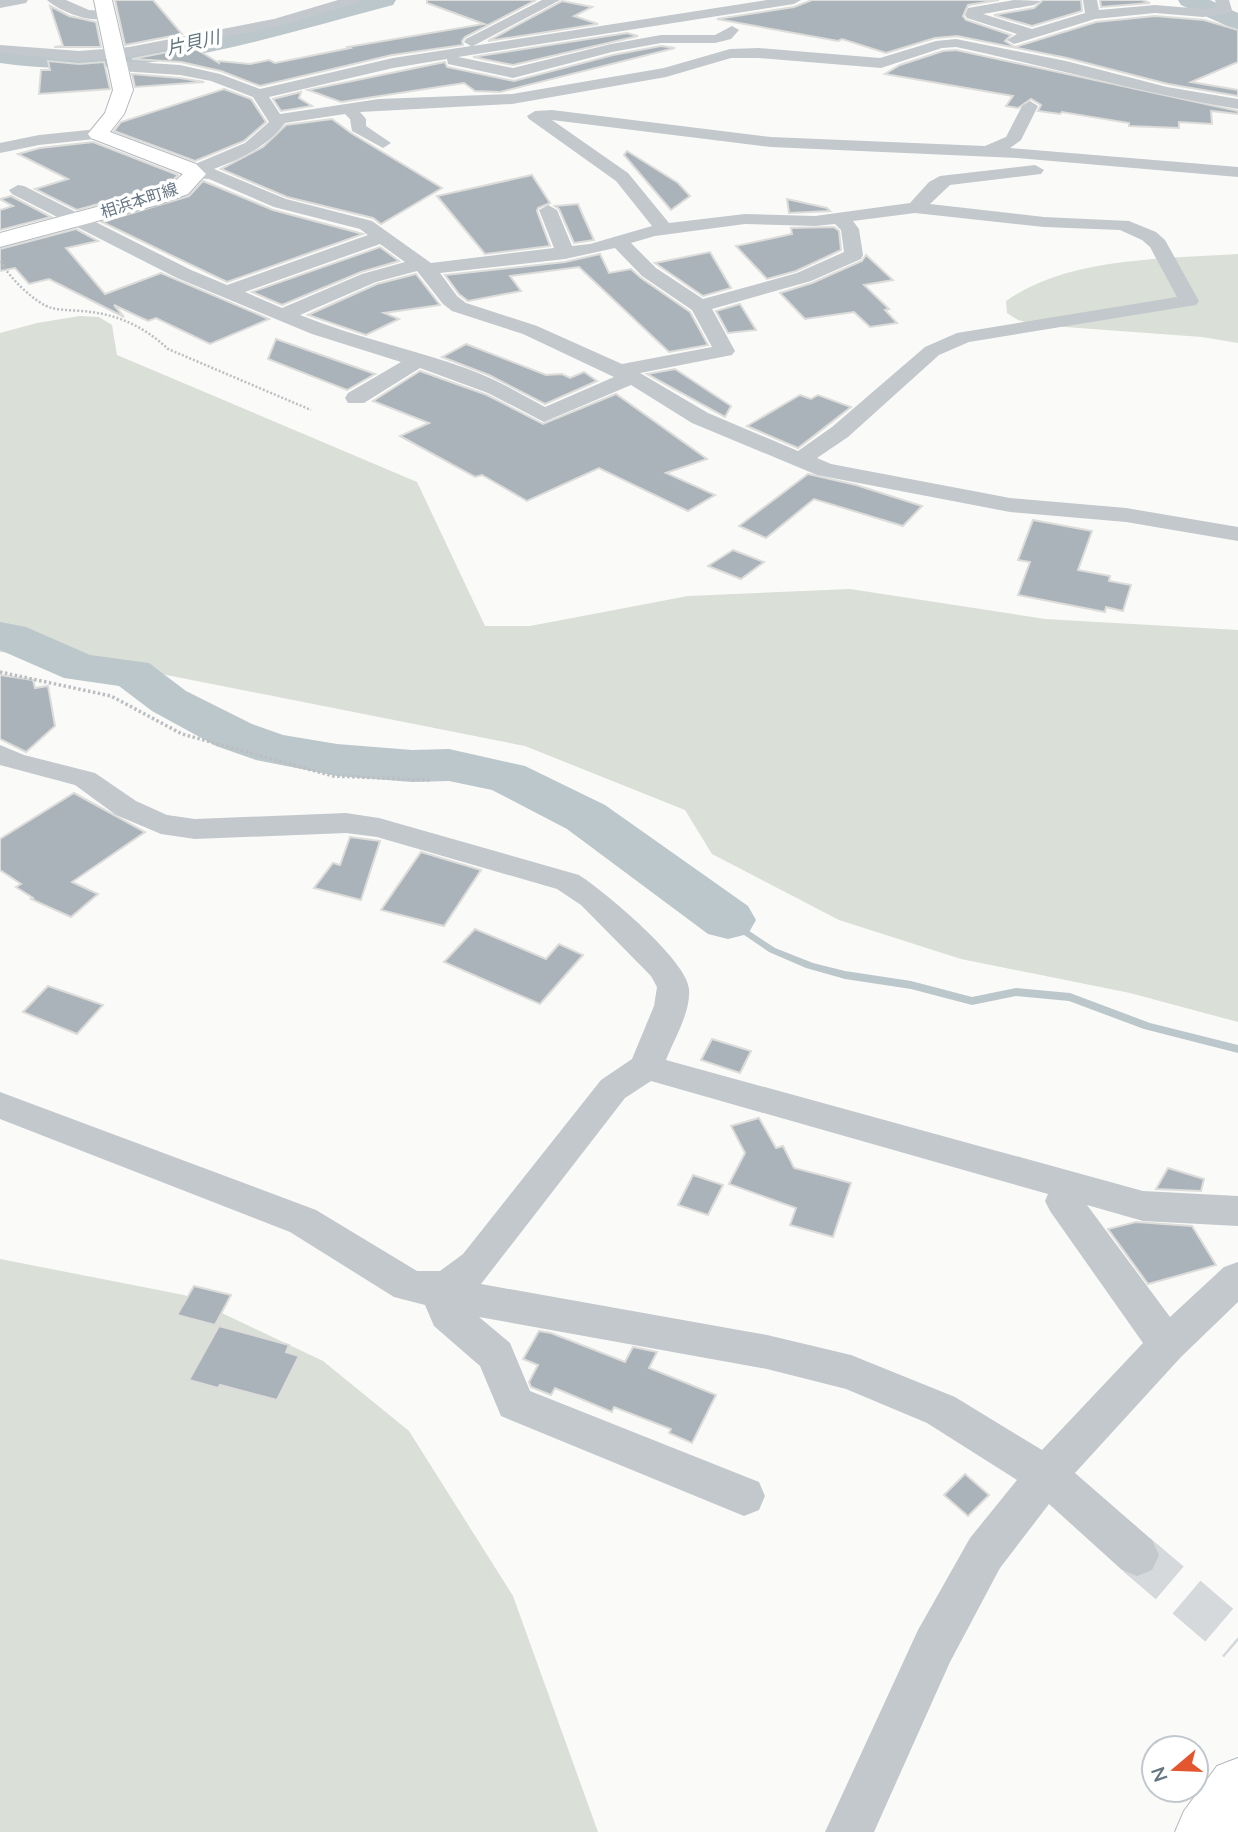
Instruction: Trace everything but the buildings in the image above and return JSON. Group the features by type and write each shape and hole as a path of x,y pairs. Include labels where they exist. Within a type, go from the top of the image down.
{"main road":[{"path":"98,134 114,114 123,90 105,8"},
{"name":"相浜本町線","path":"0,240 180,189 194,173 98,134"},
{"path":"1205,1832 1238,1787"}],"street":[{"path":"0,4 21,0"},
{"path":"54,0 87,14 105,8"},
{"path":"116,59 276,23 354,0"},
{"path":"467,52 464,47 467,43 553,0"},
{"path":"0,48 116,59 207,74 259,94 384,65 794,0"},
{"path":"1090,0 1093,15"},
{"path":"1032,34 972,15 973,11 1034,1"},
{"path":"989,48 1093,15 1217,8"},
{"path":"435,57 513,73 611,48 641,45 661,39 697,40 726,36 732,30 733,23 716,12"},
{"path":"276,119 397,103 489,102 666,72 730,54 759,53 870,63 891,61 948,43 989,48 1166,92 1238,104"},
{"path":"259,94 276,119"},
{"path":"489,102 535,116 622,177 647,205 664,230"},
{"path":"989,151 1013,140 1030,106"},
{"path":"349,108 358,120 359,128 383,143"},
{"path":"535,116 552,115 771,142 989,151 1238,172"},
{"path":"194,173 257,143 267,135 276,119"},
{"path":"2,146 98,134"},
{"path":"915,208 925,201 934,185 946,180 1096,165 1102,161"},
{"path":"194,173 212,174 280,203 366,225 424,267 450,300 459,307 530,330 626,374 700,418 802,458 825,470 1010,505 1126,516 1238,534"},
{"path":"18,190 184,274 282,315 415,361 460,373 544,415 652,363 725,351 700,306 649,272 619,242"},
{"path":"282,315 369,278 424,267 565,253 664,230 744,219 806,221 915,208 1044,222 1123,225 1149,236 1158,244 1189,301 1184,304 1094,315 964,337 949,342 932,351 840,432 802,458"},
{"path":"548,210 565,253"},
{"path":"700,306 804,277 853,255 850,229 839,217"},
{"path":"806,221 812,241"},
{"path":"229,291 384,236"},
{"path":"356,398 415,361"},
{"path":"0,754 14,761 85,779 126,808 161,824 195,829 357,825 379,828 568,882 592,898 644,947 664,969 673,987 671,1006 646,1067 613,1089 460,1281 438,1288 422,1290 408,1286 303,1221 0,1105"},
{"path":"646,1067 1143,1206 1238,1211"},
{"path":"1069,1187 1063,1201 1167,1345"},
{"path":"849,1832 934,1646 985,1553 1046,1475 1167,1345 1238,1278"},
{"path":"438,1288 472,1299 767,1352 851,1373 941,1410 1046,1475 1137,1555"},
{"path":"438,1288 448,1314 496,1354 515,1403 744,1496"}],"path":[{"path":"0,260 6,274 49,308 94,313 125,321 150,332 169,349 212,370 311,410"},
{"path":"0,672 111,696 182,734 333,776 430,780"}],"shaded area":[{"path":"1238,254 1238,343 1202,337 1038,325 1018,320 1007,313 1006,301 1058,276 1087,268 1148,259"},
{"path":"80,316 99,317 112,325 117,355 417,482 485,626 530,626 688,596 850,589 1045,619 1238,630 1238,1022 1130,993 961,959 839,920 712,854 685,810 525,746 91,660 0,652 0,333"},
{"path":"0,1259 184,1295 323,1361 409,1431 513,1596 598,1832 0,1832"}],"waterway":[{"name":"片貝川","path":"0,55 64,62 144,56 266,31 384,0"},
{"path":"1190,0 1238,23"},
{"path":"0,636 10,637 81,668 132,673 169,701 234,735 274,749 337,760 412,766 449,765 507,777 586,817 728,920"},
{"path":"728,920 772,950 810,966 845,975 911,985 972,1001 1016,992 1070,997 1148,1026 1238,1049"}],"tunnel":[{"path":"1137,1555 1238,1641"}]}
